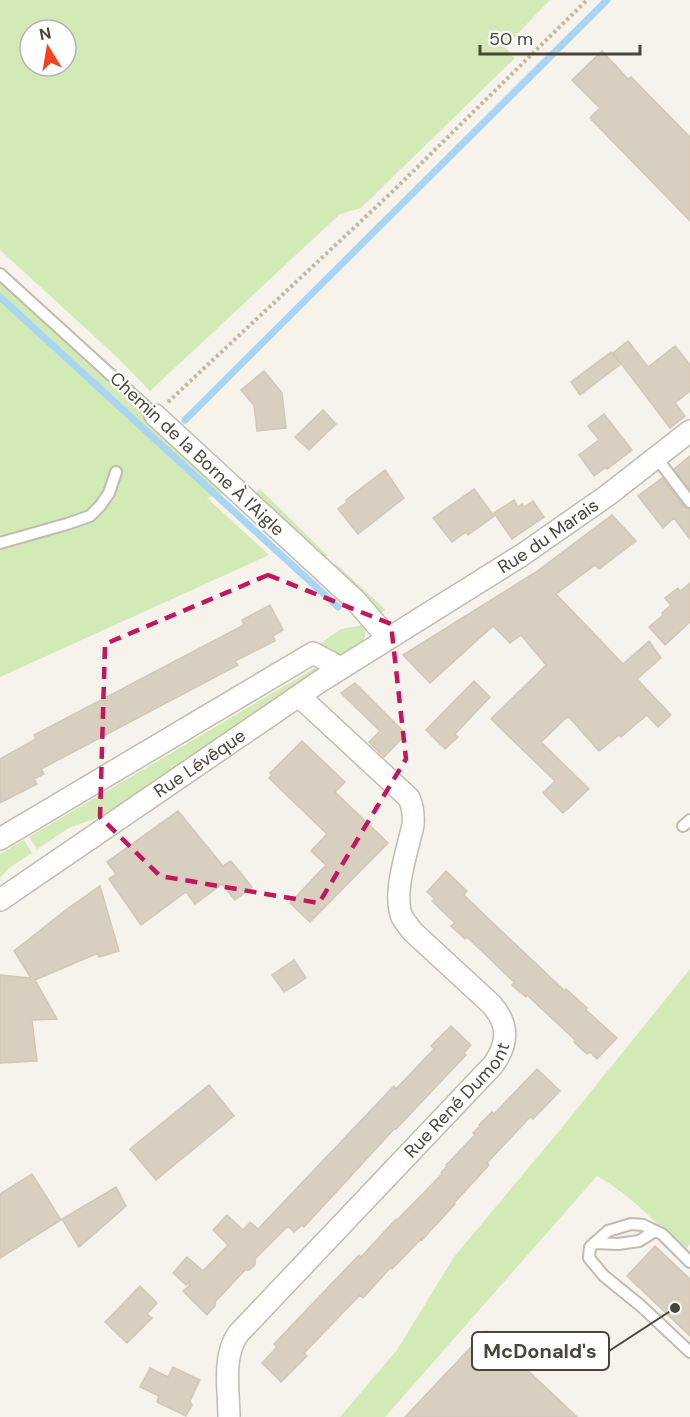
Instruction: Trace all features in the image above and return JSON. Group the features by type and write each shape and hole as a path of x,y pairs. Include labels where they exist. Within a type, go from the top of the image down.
{"street":[{"name":"Chemin de la Borne À l'Aigle","path":"155,415 395,635"},
{"name":"Rue du Marais","path":"395,635 531,549 608,495 690,431"},
{"name":"Rue Lévêque","path":"0,900 299,696 395,635"},
{"path":"0,839 314,653 341,668"},
{"name":"Rue René Dumont","path":"229,1417 228,1359 238,1334 493,1065 499,1057 505,1040 504,1029 497,1011 413,932 402,915 399,894 414,825 412,806 408,798 299,696"}],"lane":[{"name":"Chemin de la Borne À l'Aigle","path":"0,274 155,415"},
{"path":"656,457 690,502"},
{"path":"0,543 90,516 109,493 116,472"},
{"path":"690,1262 662,1234 643,1225 631,1224 608,1231 590,1246 589,1258 604,1276 641,1306 690,1352"},
{"path":"594,1243 618,1244 639,1241 655,1231"}],"path":[{"path":"155,415 391,193 587,0"}],"highlighted area":[{"path":"268,575 391,624 406,759 319,903 160,876 100,817 105,644"}],"green space":[{"path":"0,0 550,0 505,47 515,58 361,208 340,214 150,391 118,358 0,250"},
{"path":"0,281 174,438 346,600 341,604 223,493 207,498 269,555 0,677"},
{"path":"260,489 328,556 324,559 252,496"},
{"path":"335,563 386,610 380,613 333,566"},
{"path":"364,625 363,640 357,647 342,656 317,646 341,629"},
{"path":"320,665 322,669 105,815 69,828 37,849 29,837"},
{"path":"24,840 32,853 9,868 0,878 0,854"},
{"path":"690,969 690,1244 685,1250 632,1201 597,1176 385,1417 340,1417 397,1350 454,1257"}],"building":[{"path":"602,51 628,79 631,77 690,137 690,221 590,118 600,108 572,80"},
{"path":"628,341 648,367 675,346 690,365 690,391 675,403 685,416 670,428 613,353"},
{"path":"611,352 621,364 580,395 571,382"},
{"path":"264,371 282,393 286,428 257,431 254,405 241,390"},
{"path":"323,410 336,424 309,450 295,437"},
{"path":"604,414 632,450 594,476 579,455 599,440 588,426"},
{"path":"690,456 690,490 674,469"},
{"path":"385,470 404,498 358,534 338,509 347,502 346,500"},
{"path":"662,478 684,507 690,509 690,539 674,518 663,528 638,496"},
{"path":"474,489 494,516 468,535 466,532 452,542 433,518"},
{"path":"514,500 518,507 522,504 524,507 533,501 544,517 512,539 494,513"},
{"path":"612,515 636,541 599,569 595,565 556,594 623,664 649,641 661,658 637,679 671,715 658,727 647,715 621,737 619,735 599,751 568,716 541,742 589,789 563,813 543,793 555,781 491,719 546,665 521,635 510,643 493,626 430,683 403,655 536,572"},
{"path":"690,583 690,622 665,645 649,627 671,605 665,598 678,588 680,591"},
{"path":"270,605 283,630 273,636 275,641 235,661 238,665 41,769 44,774 34,779 37,784 0,803 0,759 36,739 34,735 244,625 242,620"},
{"path":"474,681 490,697 455,734 458,737 445,749 426,730"},
{"path":"355,683 406,734 384,757 369,742 380,731 341,693"},
{"path":"302,741 345,782 335,792 388,843 310,922 290,903 326,865 311,851 327,834 269,778 272,775 270,773"},
{"path":"178,811 223,866 231,861 252,887 235,900 222,884 195,904 186,892 141,925 109,879 116,874 107,862"},
{"path":"446,871 467,891 464,895 617,1038 597,1059 590,1052 587,1054 527,995 526,997 512,985 514,982 467,937 465,939 451,926 455,923 432,901 435,899 427,892"},
{"path":"100,886 119,951 99,957 98,953 35,980 57,1019 32,1020 37,1061 0,1063 0,975 31,978 14,951"},
{"path":"294,960 306,978 284,992 272,975"},
{"path":"451,1026 471,1045 464,1053 466,1055 304,1227 302,1225 294,1232 288,1226 255,1259 255,1265 245,1270 215,1302 215,1306 207,1315 183,1291 191,1280 186,1285 173,1273 187,1257 203,1271 228,1245 213,1230 227,1215 243,1230 250,1222 258,1229 394,1086 396,1089 434,1049 431,1046"},
{"path":"537,1069 560,1091 533,1119 531,1116 487,1163 489,1165 422,1240 392,1269 391,1267 363,1298 360,1295 304,1353 307,1356 281,1382 262,1363 277,1347 274,1344 359,1255 361,1257 442,1174 446,1165 475,1135 473,1133 479,1125 492,1112 494,1114"},
{"path":"209,1085 234,1116 156,1180 130,1149"},
{"path":"32,1174 61,1220 0,1258 0,1194"},
{"path":"116,1187 126,1206 79,1247 62,1219"},
{"path":"655,1246 690,1279 690,1336 627,1276"},
{"path":"140,1286 157,1303 147,1314 152,1318 127,1343 105,1322"},
{"path":"486,1331 577,1417 405,1417"},
{"path":"173,1367 200,1380 186,1416 157,1402 159,1396 140,1387 150,1368 168,1377"}],"waterway":[{"path":"185,420 607,0"},
{"path":"0,297 338,607"}],"place":[{"name":"McDonald's","path":"675,1308"}]}
